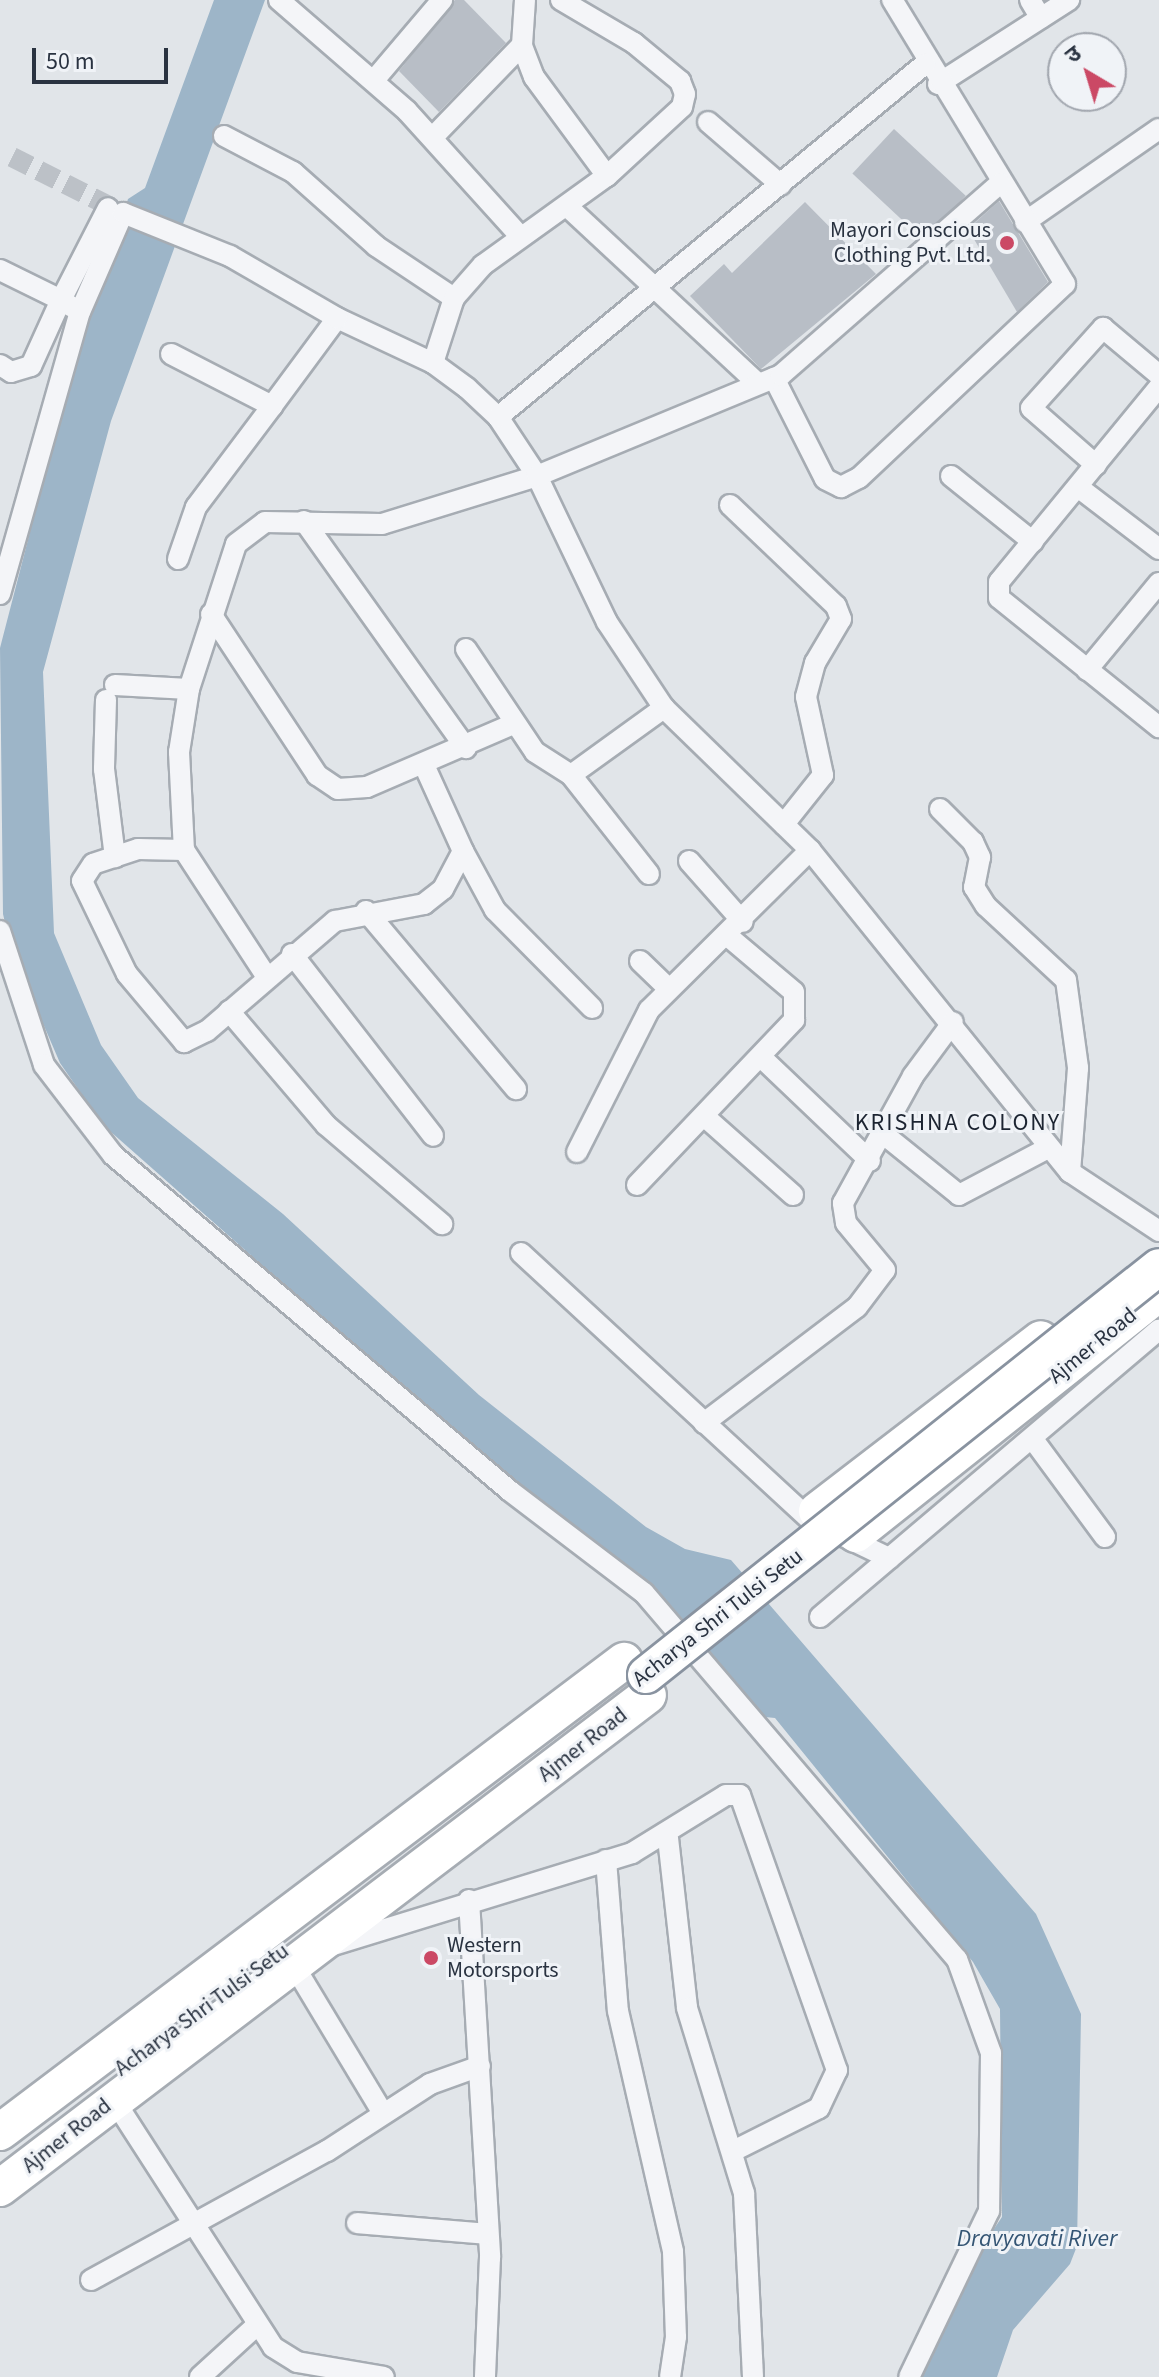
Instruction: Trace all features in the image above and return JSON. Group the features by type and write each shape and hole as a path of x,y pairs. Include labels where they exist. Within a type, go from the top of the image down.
{"highway":[{"name":"Ajmer Road","path":"0,2132 624,1661 1159,1249"},
{"name":"Acharya Shri Tulsi Setu","path":"0,2160 591,1719 1159,1267"},
{"name":"Ajmer Road","path":"0,2188 648,1695 1159,1293"}],"street":[{"path":"279,0 375,79 433,137 520,236"},
{"path":"525,0 522,45 553,108 607,176"},
{"path":"433,363 454,298 520,236 570,209 682,107 685,94 680,81 634,43 561,0"},
{"path":"570,209 650,289 765,380 825,479 841,487 859,478 1058,295 1061,272 1025,222 925,64 892,0"},
{"path":"1030,0 1041,18"},
{"path":"938,84 1069,0"},
{"path":"375,79 437,2"},
{"path":"433,137 522,45"},
{"path":"498,417 925,64"},
{"path":"708,122 781,185"},
{"path":"1025,222 1159,129"},
{"path":"224,136 293,172 376,246 454,298"},
{"path":"266,976 184,850 179,752 189,689 236,544 265,522 382,524 537,476 765,380 816,350 1000,183"},
{"path":"115,210 190,238 337,318 433,363 498,417 537,476 607,622 664,708 810,850 953,1022 1048,1148 1070,1172 1159,1231"},
{"path":"0,365 11,372 31,366 61,300 115,210"},
{"path":"0,594 80,312 115,210"},
{"path":"0,270 80,312"},
{"path":"178,559 196,507 337,318"},
{"path":"1096,465 1031,408 1103,328 1159,375"},
{"path":"171,354 272,406"},
{"path":"1159,387 999,582 999,598 1159,727"},
{"path":"951,476 1033,542"},
{"path":"1078,487 1159,549"},
{"path":"730,505 836,606 841,619 815,663 806,697 823,775 784,824"},
{"path":"304,521 466,748"},
{"path":"1087,670 1159,583"},
{"path":"211,614 317,775 338,789 367,787 466,748 513,724"},
{"path":"466,649 513,724 535,752 571,775 649,874"},
{"path":"115,857 104,769 110,693 189,689"},
{"path":"571,775 664,708"},
{"path":"424,765 463,851 495,910 592,1008"},
{"path":"940,809 973,842 980,857 974,887 986,906 1066,980 1078,1068 1070,1172"},
{"path":"184,850 162,846 115,857 84,873 84,890 142,994 184,1042 229,1011 266,976 335,921 366,911 424,904 443,889 463,851"},
{"path":"577,1152 624,1050 669,989 729,937 810,850"},
{"path":"689,861 743,922"},
{"path":"366,911 516,1089"},
{"path":"0,931 44,1065 113,1155 510,1491 644,1593 957,1959 991,2053 989,2211 909,2377"},
{"path":"637,1185 762,1058 798,1005 794,992 729,937"},
{"path":"292,954 433,1136"},
{"path":"640,961 669,989"},
{"path":"229,1011 326,1125 442,1224"},
{"path":"704,1423 857,1307 885,1270 846,1223 843,1203 870,1161 881,1132 953,1022"},
{"path":"762,1058 870,1161"},
{"path":"704,1116 793,1195"},
{"path":"881,1132 959,1195 1048,1148"},
{"path":"521,1253 810,1520 889,1558"},
{"path":"820,1617 1159,1330"},
{"path":"1032,1438 1105,1537"},
{"path":"383,2113 304,1957 381,1934 469,1900 606,1860 668,1838 726,1795 740,1795 748,1805 771,1899 837,2070 819,2108 735,2150"},
{"path":"668,1838 687,2008 735,2150 751,2246 753,2377"},
{"path":"606,1860 618,2011 673,2252 676,2337 670,2377"},
{"path":"469,1900 488,2234 485,2377"},
{"path":"91,2280 191,2228 383,2113 480,2066"},
{"path":"114,2100 255,2327 297,2362 335,2374 384,2377"},
{"path":"357,2223 488,2234"},
{"path":"200,2377 255,2327"}],"water":[{"name":"Dravyavati River","path":"214,0 265,0 111,421 43,672 54,933 101,1045 138,1098 283,1214 479,1395 646,1527 685,1549 731,1560 1036,1914 1081,2014 1077,2246 1070,2264 1013,2330 997,2377 911,2377 956,2285 1002,2217 1000,2009 973,1962 775,1718 765,1717 668,1610 465,1444 103,1125 60,1063 11,949 3,914 0,648 74,362 128,199 145,188"}],"building":[{"path":"455,0 464,0 506,43 439,112 399,71"},
{"path":"894,129 966,196 924,240 852,174"},
{"path":"999,201 1048,282 1017,312 968,229"},
{"path":"805,202 876,274 761,369 690,296 724,264 732,273"}],"tunnel":[{"path":"12,157 123,213"}],"place":[{"name":"Mayori Conscious Clothing Pvt. Ltd.","path":"1007,243"},
{"name":"Western Motorsports","path":"431,1958"}],"district":[{"name":"KRISHNA COLONY","path":"958,1123"}]}
